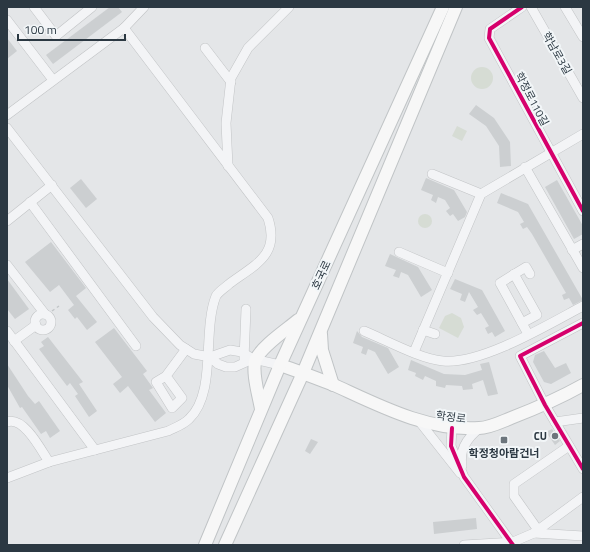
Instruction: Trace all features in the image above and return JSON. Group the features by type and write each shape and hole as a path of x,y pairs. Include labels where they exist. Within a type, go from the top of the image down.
{"main road":[{"name":"호국로","path":"205,545 280,365 443,7"},
{"name":"호국로","path":"225,545 303,374 456,7"},
{"path":"261,410 251,357 268,345 302,316"},
{"path":"324,321 320,338 322,350 333,385"},
{"name":"학정로","path":"280,365 333,385 368,401 419,421 452,428 480,428 545,406 583,385"}],"street":[{"path":"34,7 56,36 92,7"},
{"path":"7,114 124,28 144,7"},
{"name":"학정로110길","path":"522,7 490,29 489,38 550,153 583,211"},
{"name":"학남로3길","path":"531,7 583,98"},
{"path":"565,7 583,37"},
{"path":"228,166 226,123 231,78 248,48 286,8"},
{"path":"7,20 53,80"},
{"path":"7,478 49,462 168,430 182,425 190,419 196,412 208,373 210,322 218,293 262,258 269,250 272,239 268,218 124,28"},
{"path":"205,48 231,82"},
{"path":"7,128 153,317 180,345 194,354 209,357 218,364 226,367 243,364 251,357"},
{"path":"414,352 481,194 583,134"},
{"path":"525,167 583,267"},
{"path":"432,174 481,194"},
{"path":"7,221 52,186"},
{"path":"30,202 136,346"},
{"path":"572,250 583,244"},
{"path":"399,252 448,273"},
{"path":"7,265 46,314 51,322 49,327 42,330 36,325 35,320 38,316 46,314"},
{"path":"528,334 500,283 526,267 530,274"},
{"path":"514,274 537,315 522,323"},
{"path":"364,331 427,358 443,361 458,361 500,349 583,306"},
{"path":"246,309 251,357"},
{"path":"520,356 583,323"},
{"path":"14,341 36,325"},
{"path":"423,330 435,334"},
{"path":"7,331 95,450"},
{"path":"513,342 545,406 583,469"},
{"path":"166,376 186,349"},
{"path":"209,357 230,350 280,365"},
{"path":"555,422 583,418"},
{"path":"8,420 18,422 25,428 49,462"},
{"path":"419,421 432,440 464,477 513,544"},
{"path":"452,428 451,446 464,477"},
{"path":"464,477 461,459 464,446 472,434 480,428"},
{"path":"536,531 514,496 514,484 569,446"},
{"path":"464,545 513,544 536,531 583,497"},
{"path":"536,531 583,536"}],"path":[{"path":"46,314 59,306"}],"shaded area":[{"path":"478,67 486,67 493,74 493,82 486,89 478,89 471,82 471,74"},
{"path":"457,126 467,131 462,141 452,136"},
{"path":"422,214 428,214 432,218 432,224 428,228 422,228 418,224 418,218"},
{"path":"452,313 461,318 464,327 458,338 439,328 445,316"}],"building":[{"path":"110,7 118,7 122,12 53,64 46,55"},
{"path":"7,38 17,51 7,59"},
{"path":"476,105 494,118 510,142 511,166 500,167 499,146 486,126 469,114"},
{"path":"426,178 454,190 467,212 465,217 458,221 453,214 450,216 446,211 450,208 445,200 438,197 436,203 431,200 433,195 421,190"},
{"path":"81,179 97,199 86,208 70,188"},
{"path":"557,180 583,226 583,234 574,239 545,187"},
{"path":"501,193 528,204 583,300 573,305 569,298 564,300 562,295 566,293 532,234 527,227 523,229 520,224 524,222 518,212 497,203"},
{"path":"51,242 86,288 76,296 97,322 87,330 77,317 75,319 68,310 74,305 59,285 50,292 25,262"},
{"path":"390,254 418,267 432,290 421,297 408,275 401,272 399,278 393,276 396,270 385,266"},
{"path":"7,279 29,309 15,319 7,309"},
{"path":"455,279 482,290 505,331 495,337 492,332 488,334 485,328 489,326 481,313 477,315 473,310 478,307 469,292 465,302 460,300 462,294 450,289"},
{"path":"114,328 147,371 143,374 153,388 149,390 166,413 155,422 128,386 120,393 113,384 122,377 95,342"},
{"path":"357,331 362,337 388,348 399,367 388,374 375,352 368,349 366,355 361,353 363,347 353,343"},
{"path":"48,337 83,382 79,384 97,411 89,417 75,396 78,394 70,383 67,386 39,349 44,346 41,342"},
{"path":"544,351 555,368 566,363 571,373 551,384 544,382 533,362 535,355"},
{"path":"411,360 444,374 465,375 482,370 480,364 489,362 498,394 488,396 483,380 472,384 473,389 463,390 462,386 446,385 445,388 436,386 436,381 425,376 423,380 415,376 416,373 408,370"},
{"path":"7,364 28,396 35,404 39,401 60,431 50,438 46,431 41,434 22,407 20,408 7,385"},
{"name":"CU","path":"552,429 560,441 555,445 546,432"},
{"path":"311,439 318,442 310,454 305,451"},
{"path":"476,518 477,529 434,534 433,522"}],"cycle path":[{"path":"522,7 490,29 489,38 583,211"},
{"path":"583,323 520,356 545,405 583,469"},
{"path":"452,428 451,446 464,477 513,545"}],"place":[{"name":"CU","path":"555,436"},
{"name":"학정청아람건너","path":"504,440"}]}
